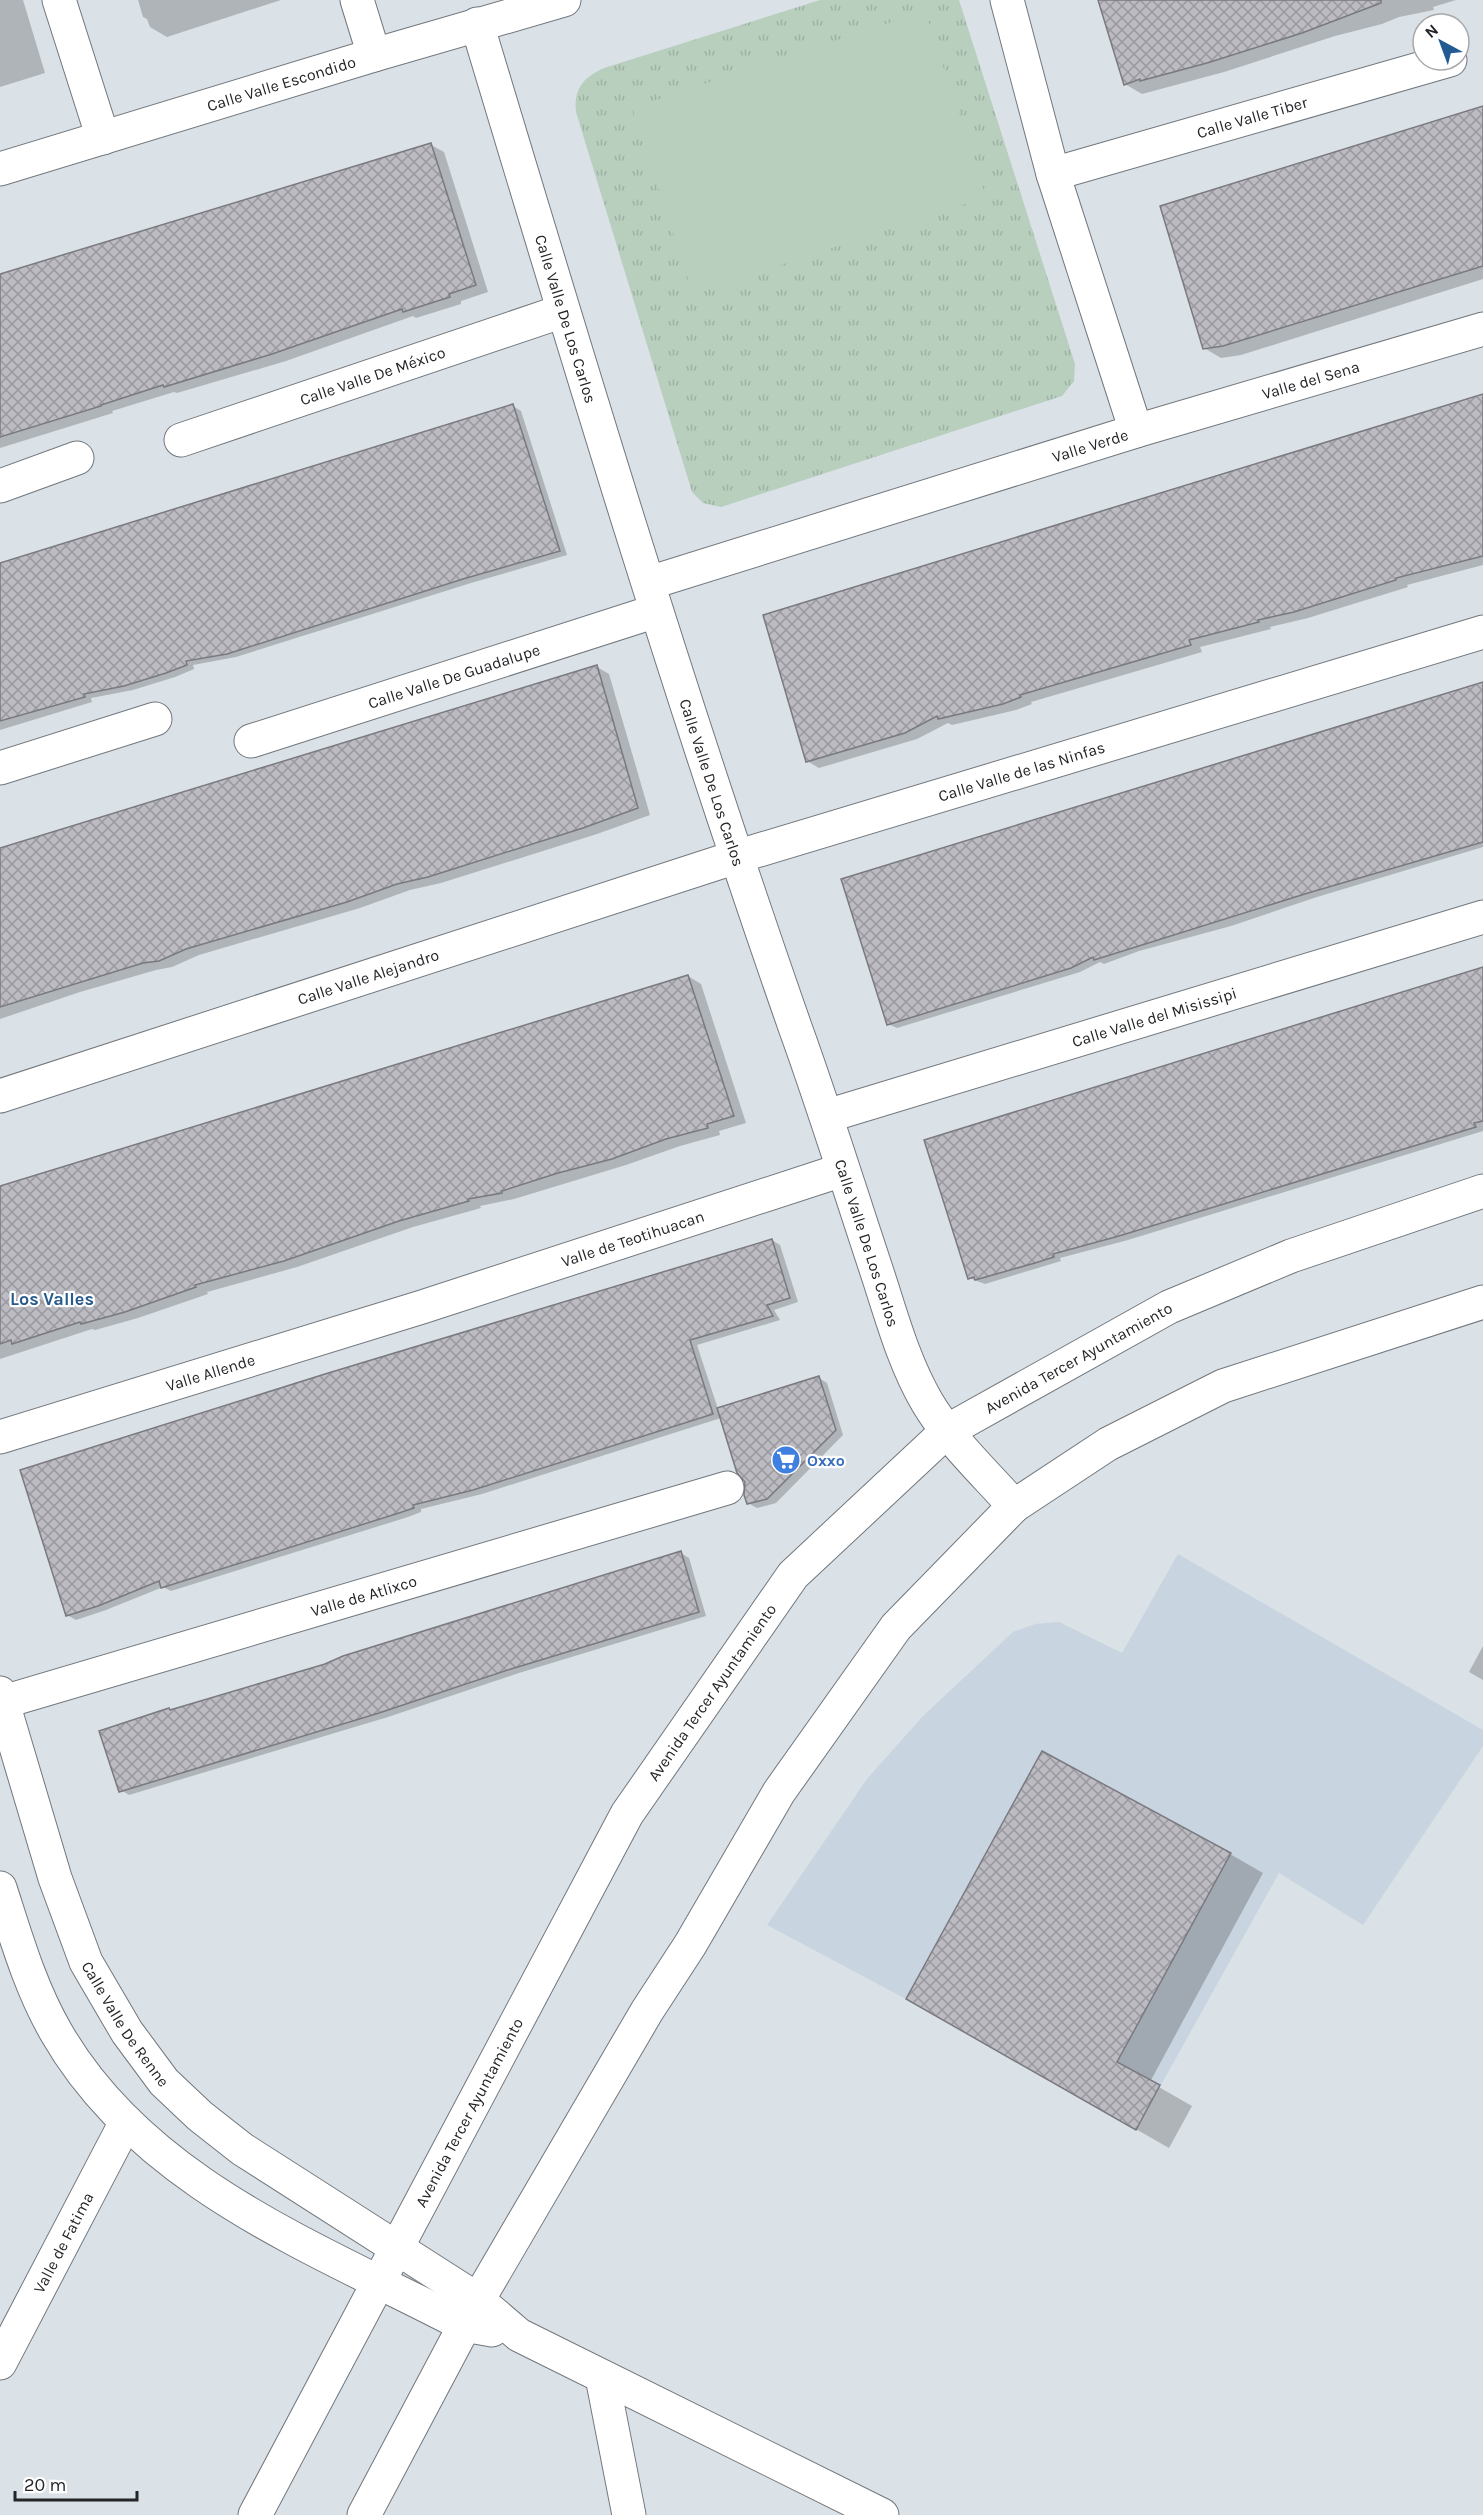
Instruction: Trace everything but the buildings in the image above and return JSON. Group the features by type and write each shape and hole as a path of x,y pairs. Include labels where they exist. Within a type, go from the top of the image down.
{"street":[{"path":"59,0 104,138"},
{"path":"357,0 374,55"},
{"name":"Calle Valle Escondido","path":"0,169 477,24 564,0"},
{"name":"Valle Verde","path":"652,597 1136,431 1053,174 1007,0"},
{"name":"Calle Valle De Los Carlos","path":"477,24 652,597 736,857 826,1116 908,1364 928,1404 947,1431 1014,1506"},
{"name":"Calle Valle Tiber","path":"1053,174 1411,71"},
{"name":"Calle Valle De México","path":"181,440 563,311"},
{"name":"Valle del Sena","path":"1136,431 1483,329"},
{"path":"0,486 76,458"},
{"name":"Calle Valle De Guadalupe","path":"252,741 652,597"},
{"name":"Calle Valle de las Ninfas","path":"736,857 1483,632"},
{"path":"0,768 155,718"},
{"name":"Calle Valle Alejandro","path":"0,1096 736,857"},
{"name":"Calle Valle del Misissipi","path":"826,1116 1483,917"},
{"name":"Valle de Teotihuacan","path":"422,1308 842,1170"},
{"name":"Avenida Tercer Ayuntamiento","path":"255,2515 627,1814 793,1575 947,1431 1168,1307 1290,1256 1483,1191"},
{"path":"364,2515 471,2313 647,2011 690,1945 779,1792 896,1627 1014,1506 1108,1444 1223,1386 1483,1302"},
{"name":"Valle Allende","path":"0,1437 422,1308"},
{"name":"Valle de Atlixco","path":"1,1697 727,1488"},
{"name":"Calle Valle De Renne","path":"1,1697 55,1878 86,1962 133,2041 164,2082 200,2116 234,2143 396,2246 471,2313"},
{"path":"0,1888 12,1970 84,2074 126,2122 174,2164 238,2208 300,2242 378,2280 471,2313 519,2335 882,2515"},
{"name":"Valle de Fatima","path":"0,2363 126,2122"},
{"path":"602,2378 629,2515"}],"shaded area":[{"path":"1178,1554 1483,1730 1483,1746 1363,1925 1279,1873 1136,2130 906,1999 767,1925 867,1779 923,1716 1013,1632 1035,1624 1059,1622 1122,1653"}],"green space":[{"path":"820,0 959,0 1075,364 1074,381 1062,396 721,507 703,503 692,492 576,112 576,97 581,85 591,75 604,68"},
{"path":"925,11 986,197 693,294 632,108"}],"place":[{"name":"Oxxo","path":"786,1460"}],"district":[{"name":"Los Valles","path":"52,1299"}]}
